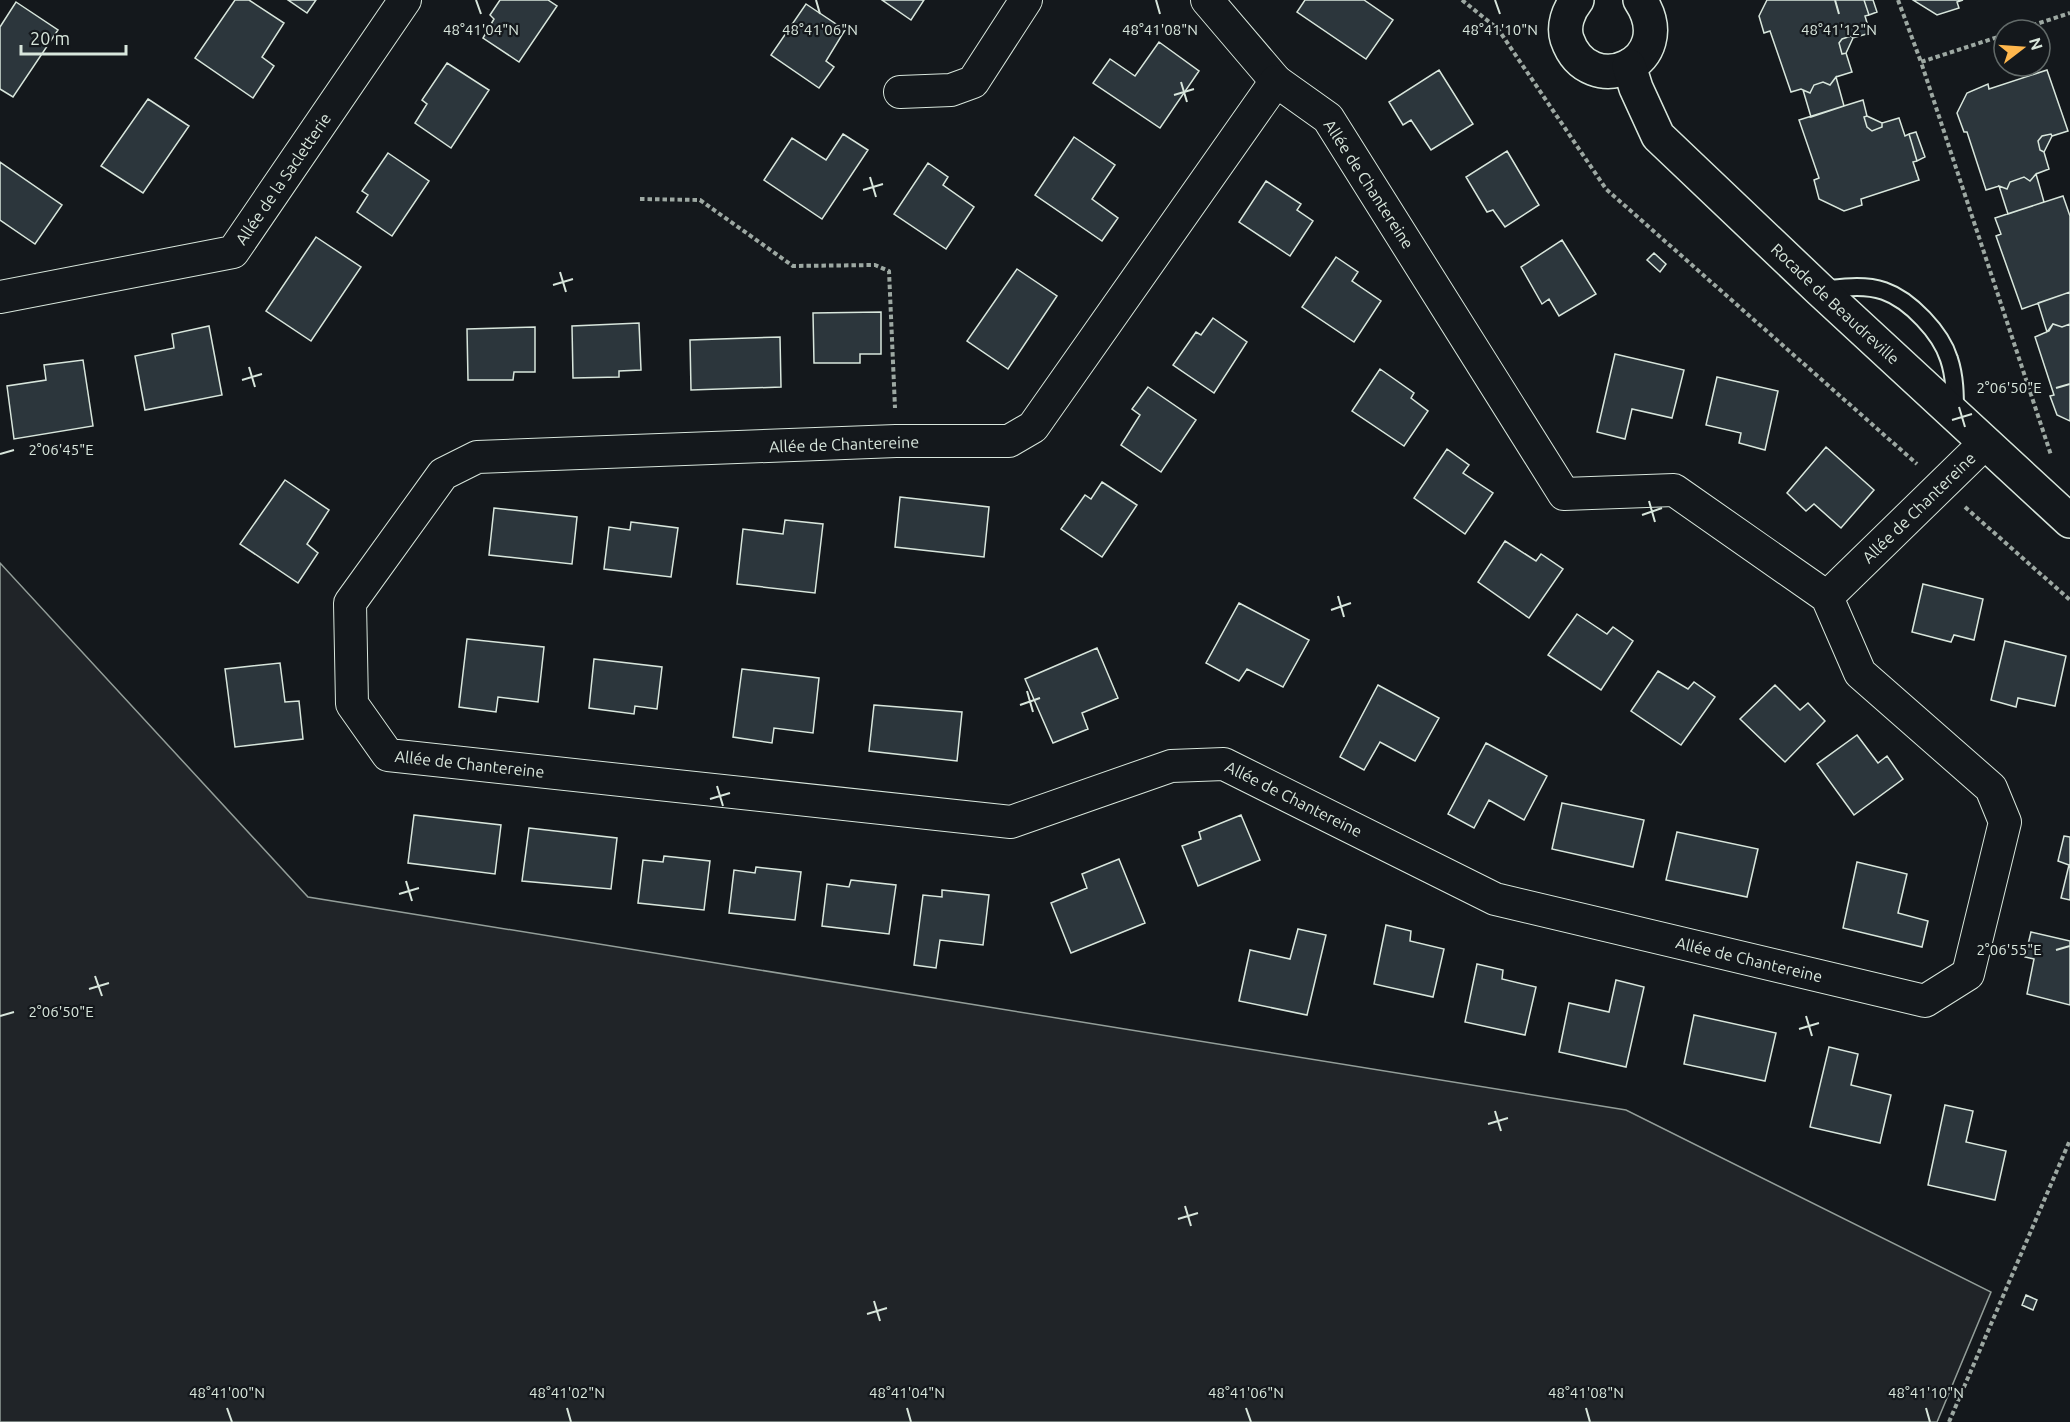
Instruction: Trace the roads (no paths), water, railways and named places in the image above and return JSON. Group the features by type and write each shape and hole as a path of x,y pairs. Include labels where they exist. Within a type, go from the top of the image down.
{"street":[{"name":"Allée de la Sacletterie","path":"0,297 233,252 405,0"},
{"path":"900,92 951,90 973,82 1026,0"},
{"path":"1207,0 1276,81"},
{"path":"1570,2 1566,20 1566,35 1571,49 1580,61 1606,72 1621,70 1643,54 1651,34 1651,23 1640,0"},
{"name":"Rocade de Beaudreville","path":"1629,66 1636,88 1658,136 1984,443 2066,510"},
{"name":"Allée de Chantereine","path":"1276,81 1328,118 1564,494 1674,490 1827,597 1860,673 1991,788 2005,822 1968,974 1924,1000 1496,899 1224,764 1171,766 1011,822 388,755 352,704 350,603 442,474 477,457 896,441 1009,441 1033,427 1276,81"},
{"name":"Allée de Chantereine","path":"1827,597 1984,443"}],"lane":[{"path":"1820,291 1857,286 1884,291 1912,307 1932,330 1949,357 1955,387 1955,415"}]}
